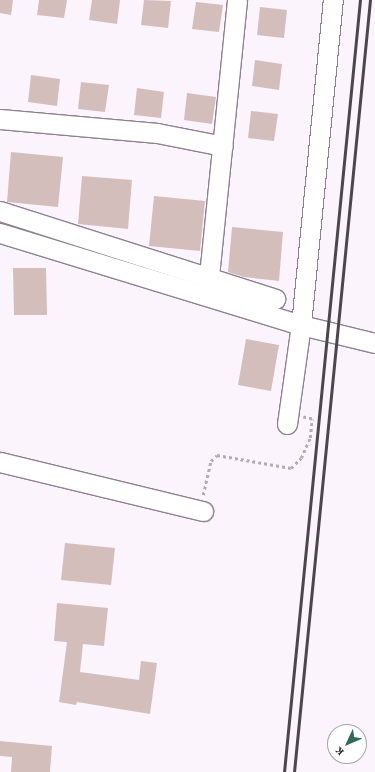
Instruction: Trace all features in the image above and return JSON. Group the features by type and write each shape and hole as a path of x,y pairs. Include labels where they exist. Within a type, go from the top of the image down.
{"street":[{"path":"209,276 237,0"},
{"path":"288,419 301,325 333,0"},
{"path":"0,119 157,133 223,146"},
{"path":"0,211 209,276 276,299"},
{"path":"0,233 301,325 375,343"},
{"path":"0,462 203,504"}],"path":[{"path":"203,504 210,465 214,457 223,455 291,468 306,449 312,419 288,419"}],"building":[{"path":"0,0 13,0 11,15 0,13"},
{"path":"39,0 67,0 64,18 37,15"},
{"path":"92,0 120,0 117,24 89,20"},
{"path":"144,0 171,1 168,28 141,25"},
{"path":"196,2 223,5 219,32 192,29"},
{"path":"260,7 287,10 284,38 257,35"},
{"path":"255,60 282,64 279,90 252,86"},
{"path":"31,75 60,79 57,106 28,102"},
{"path":"81,82 109,85 105,112 78,109"},
{"path":"137,88 164,92 161,118 134,115"},
{"path":"187,93 216,97 212,124 184,120"},
{"path":"251,111 278,114 274,141 248,138"},
{"path":"11,152 63,157 58,207 7,202"},
{"path":"82,176 132,180 128,229 78,224"},
{"path":"154,196 205,201 200,251 149,246"},
{"path":"232,227 283,232 279,281 244,277 228,272"},
{"path":"13,268 46,268 47,315 14,315"},
{"path":"246,339 279,345 271,391 238,385"},
{"path":"65,543 115,548 111,585 61,580"},
{"path":"57,603 108,608 104,646 83,644 80,672 139,680 141,661 157,663 150,714 77,702 76,705 59,702 67,642 54,641"},
{"path":"0,741 52,746 50,772 11,772 12,757 0,756"}],"railway":[{"path":"284,772 360,0"},
{"path":"294,772 370,0"}]}
